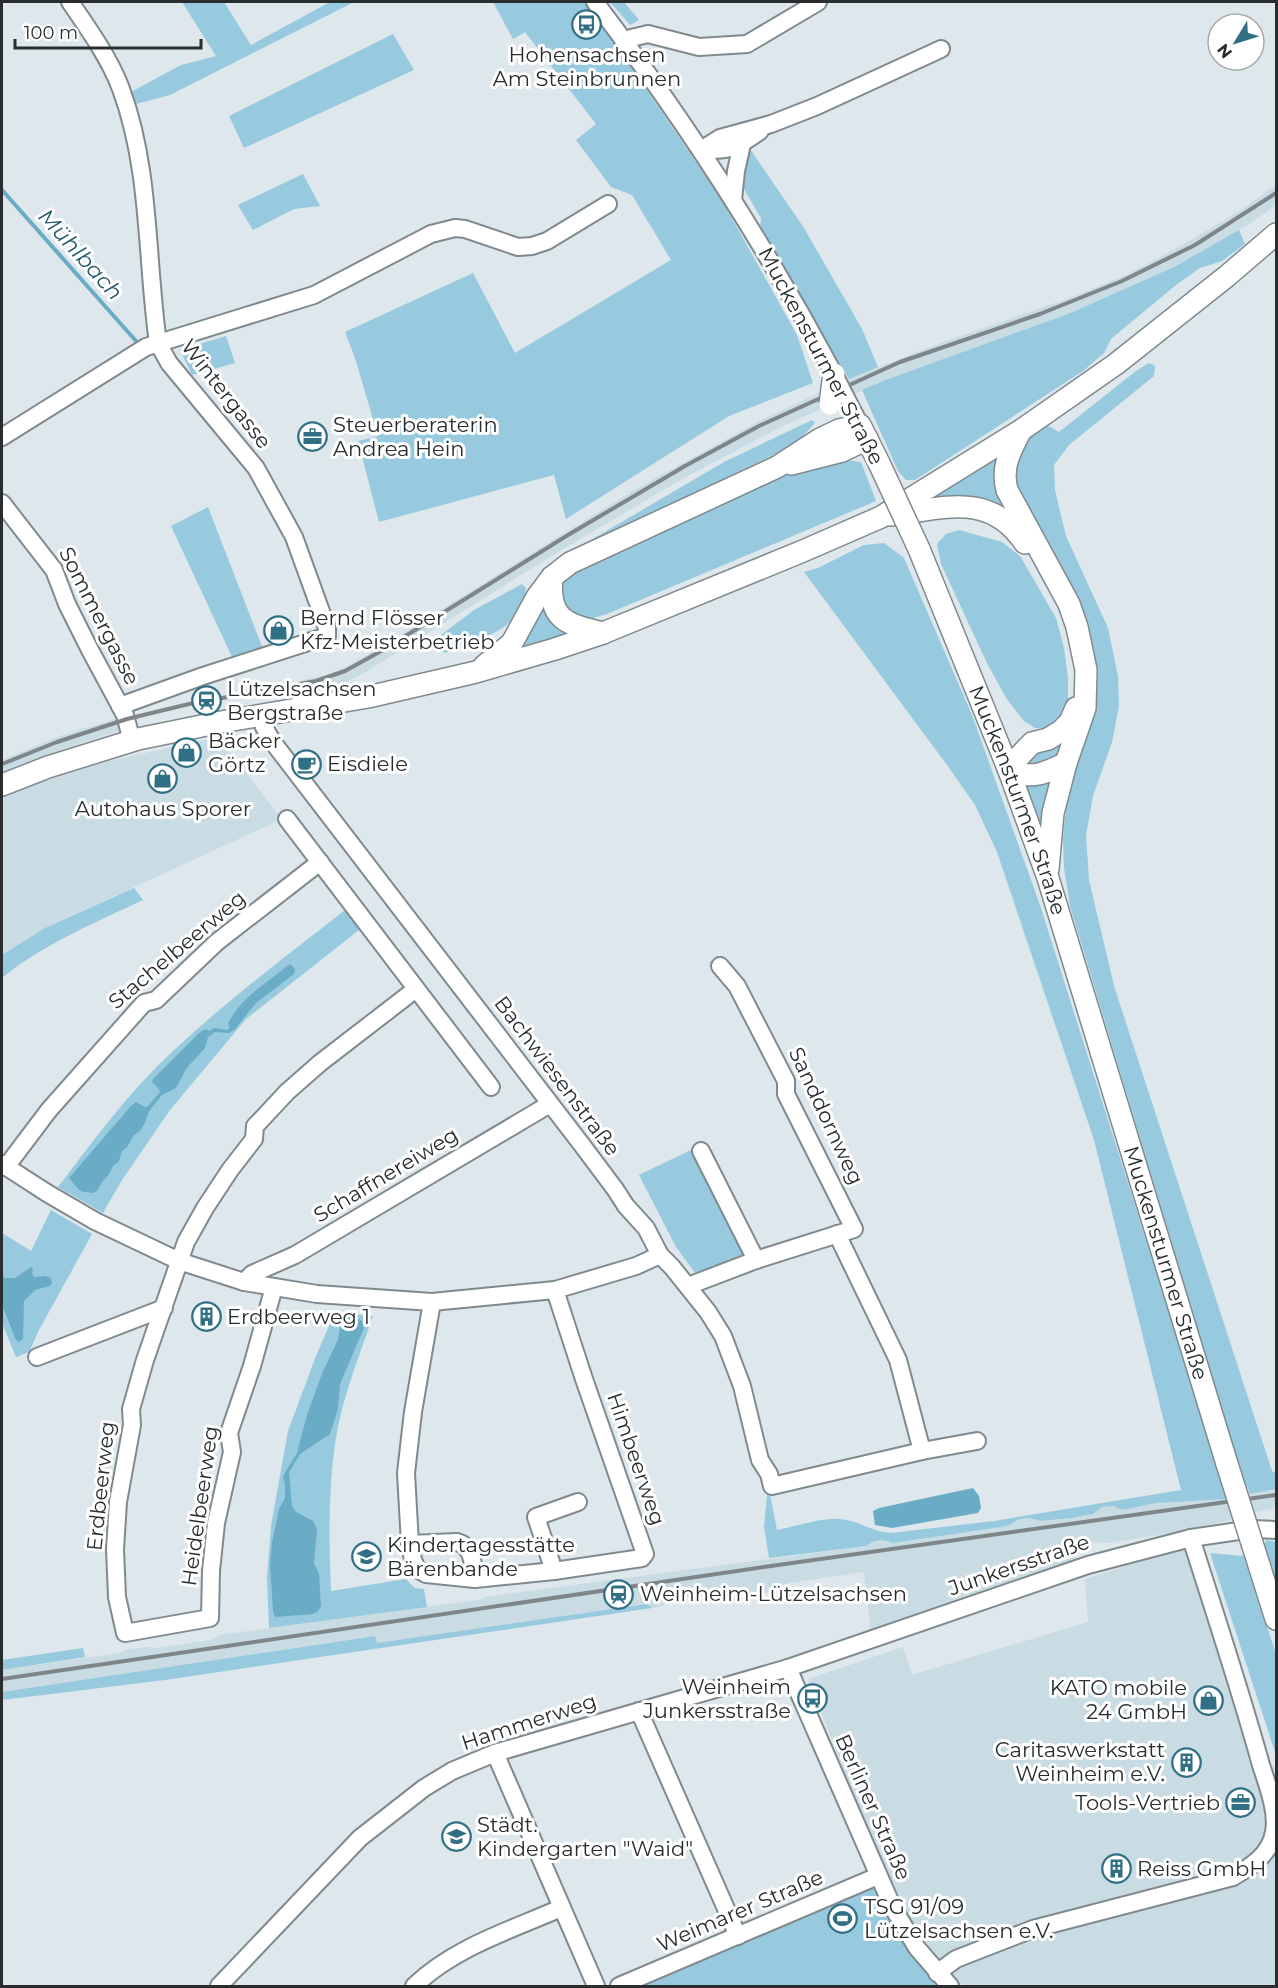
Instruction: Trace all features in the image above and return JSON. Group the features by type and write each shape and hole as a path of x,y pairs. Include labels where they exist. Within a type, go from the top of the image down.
{"main road":[{"path":"2,785 133,735 200,726 368,697 476,672 603,633 881,517 1020,431 1116,364 1276,234"},
{"path":"820,439 837,400 834,374"},
{"path":"476,672 512,643 537,597 552,578 570,563 777,467 838,430 863,432"},
{"path":"1020,431 1004,468 1007,490 1069,604 1086,669 1085,708 1066,763 1053,813 1048,878"},
{"path":"777,467 842,451 863,432"},
{"name":"Muckensturmer Straße","path":"863,432 919,549 1009,771 1048,878 1276,1619"},
{"path":"881,517 946,506 968,506 987,510 1001,518 1020,536 1032,552 1061,606 1070,628 1080,685 1079,699 1070,722 1048,739 1032,743 992,728"},
{"path":"552,578 553,605 562,620 576,627 603,633"},
{"path":"1032,743 1009,771 1030,776 1045,774 1066,763"}],"street":[{"name":"Wintergasse","path":"70,2 92,33 120,86 130,115 144,185 158,343 169,363 256,468 294,537 327,628 327,636 203,676 120,706"},
{"name":"Muckensturmer Straße","path":"595,2 734,200 834,374"},
{"path":"623,40 648,34 699,47 747,44 818,2"},
{"path":"701,150 720,138 771,124 817,106 940,49"},
{"path":"701,150 725,151 742,144 771,124"},
{"path":"734,200 736,171 742,144"},
{"path":"2,438 146,347 314,295 431,234 455,228 465,229 518,247 532,246 547,241 608,204"},
{"name":"Muckensturmer Straße","path":"837,400 863,432"},
{"name":"Sommergasse","path":"2,503 54,570 82,634 133,735"},
{"name":"Bachwiesenstraße","path":"261,715 264,727 272,741 626,1206 646,1228 660,1256 672,1267 708,1312 723,1336 742,1386 760,1460 770,1474 772,1486 922,1451"},
{"path":"287,819 491,1087"},
{"name":"Stachelbeerweg","path":"4,1165 55,1102 144,1003 156,1000 217,942 320,862"},
{"name":"Sanddornweg","path":"720,966 737,986 781,1071 786,1081 786,1094 854,1229 837,1234"},
{"name":"Erdbeerweg","path":"164,1627 125,1633 117,1596 115,1549 118,1502 132,1425 130,1409 186,1242 207,1204 254,1139 255,1126 287,1092 320,1063 416,988"},
{"name":"Schaffnereiweg","path":"244,1282 252,1274 295,1255 550,1104"},
{"path":"701,1151 756,1260"},
{"path":"4,1165 95,1221 179,1261 244,1282 327,1295 432,1302 555,1290 636,1266 660,1256"},
{"path":"688,1287 756,1260 837,1234 898,1360 922,1451 977,1441"},
{"name":"Heidelbeerweg","path":"164,1627 210,1618 211,1570 216,1523 232,1452 229,1433 252,1366 274,1287"},
{"name":"Himbeerweg","path":"410,1544 413,1560 417,1569 422,1573 475,1579 642,1558 645,1554 555,1290"},
{"path":"432,1302 413,1412 406,1473 410,1544 462,1543 470,1553 475,1579"},
{"path":"37,1357 164,1308"},
{"path":"554,1570 536,1517 578,1502"},
{"name":"Junkersstraße","path":"788,1668 1088,1565 1191,1538 1252,1529 1273,1529"},
{"path":"937,1973 956,1959 1033,1929 1233,1877 1256,1864 1268,1849 1275,1831 1272,1804 1251,1727 1191,1538"},
{"name":"Hammerweg","path":"219,1986 360,1838 424,1788 452,1771 495,1753 788,1668"},
{"name":"Berliner Straße","path":"788,1668 893,1908 917,1948 950,1986"},
{"path":"639,1711 738,1936"},
{"path":"495,1753 596,1986"},
{"name":"Weimarer Straße","path":"619,1986 878,1876"},
{"path":"414,1986 448,1959 474,1945 561,1908"}],"shaded area":[{"path":"182,2 224,2 251,45 330,2 354,2 170,95 132,105 129,93 181,65 216,56"},
{"path":"493,2 584,2 720,197 797,335 813,383 729,416 566,519 554,475 379,522 358,441 378,436 345,332 473,273 515,353 671,260 632,195 611,187 576,140 596,124 525,32 513,39"},
{"path":"610,2 624,2 639,20 630,25"},
{"path":"393,34 414,70 244,148 229,116"},
{"path":"748,146 804,228 862,329 878,367 849,379 760,230 761,218 741,184"},
{"path":"303,174 320,206 294,209 253,230 238,205"},
{"path":"1276,185 1276,205 1251,223 1174,267 1068,314 888,379 783,426 684,478 558,552 364,673 340,685 303,695 302,680 344,668 634,490 765,418 861,374 1126,275 1235,214"},
{"path":"1239,230 1245,244 1222,261 1200,268 1176,285 1111,339 1104,353 1083,371 915,480 906,480 898,471 862,390 1068,314 1174,267"},
{"path":"226,336 235,363 192,375 180,350"},
{"path":"1149,363 1155,366 1154,376 1069,445 1054,465 1055,490 1066,536 1108,628 1118,676 1119,706 1112,742 1093,796 1086,835 1089,880 1114,986 1272,1471 1276,1473 1276,1489 1250,1494 1241,1473 1070,906 1064,868 1063,838 1066,808 1093,675 1023,510 1011,469 1025,438 1045,424 1059,432"},
{"path":"812,420 815,423 796,444 579,549 724,462"},
{"path":"1003,452 1009,508 1005,511 991,502 979,499 917,505"},
{"path":"839,459 861,462 876,501 607,614 580,622 570,619 556,588 575,568 800,469"},
{"path":"208,507 263,649 233,659 171,526"},
{"path":"959,530 1002,542 1020,556 1056,618 1064,648 1068,702 1060,718 1047,728 1035,728 1024,721 1006,698 986,661 941,564 937,544 946,534"},
{"path":"884,543 904,558 972,715 1040,905 1228,1499 1157,1503 1122,1510 1114,1506 1102,1507 1093,1514 1072,1518 1040,1521 1029,1518 1020,1519 1007,1526 893,1543 879,1540 866,1546 769,1558 764,1527 768,1484 777,1530 833,1519 846,1520 891,1533 994,1521 1181,1490 1094,1140 997,852 975,805 804,572 818,568 864,545"},
{"path":"522,584 526,588 522,607 509,623 488,636 455,650 445,653 438,648 437,638 474,610"},
{"path":"541,598 570,633 511,653"},
{"path":"118,718 121,730 2,773 2,760 60,736"},
{"path":"1065,736 1060,758 1049,764 1021,766 1027,758"},
{"path":"218,737 282,819 45,928 2,955 2,799 41,782 95,764"},
{"path":"1057,773 1044,849 1019,780"},
{"path":"134,888 143,900 52,944 2,978 2,955 45,928"},
{"path":"345,910 359,930 246,1019 170,1110 122,1180 103,1213 58,1187 98,1135 155,1068 234,998"},
{"path":"290,964 295,969 294,974 256,1003 235,1029 229,1033 215,1032 208,1037 205,1048 186,1069 176,1088 162,1095 149,1111 140,1131 122,1151 119,1161 113,1166 98,1190 93,1193 79,1190 69,1178 130,1107 136,1102 147,1107 160,1092 152,1082 153,1079 200,1032 206,1029 209,1031 214,1028 227,1030 230,1028 228,1024 239,1006"},
{"path":"695,1148 747,1252 744,1261 698,1277 676,1247 639,1175"},
{"path":"51,1210 92,1234 29,1352 16,1357 2,1323 2,1233 31,1251"},
{"path":"31,1267 34,1277 51,1278 52,1283 50,1286 35,1290 24,1301 23,1339 19,1342 16,1340 2,1305 2,1275 5,1278 15,1278"},
{"path":"335,1312 373,1316 346,1395 335,1444 331,1481 331,1591 406,1579 415,1588 424,1589 427,1607 269,1628 267,1578 271,1526 288,1431"},
{"path":"349,1316 362,1321 364,1328 340,1384 338,1409 330,1434 300,1454 289,1472 292,1506 296,1512 313,1521 317,1529 314,1563 319,1574 321,1606 313,1614 275,1617 270,1565 279,1509 285,1498 283,1476 297,1453 307,1415 323,1371 338,1340 340,1327"},
{"path":"973,1488 979,1496 981,1508 978,1513 892,1528 875,1525 873,1511 879,1508"},
{"path":"1276,1489 1276,1508 1255,1512 1250,1494"},
{"path":"1228,1499 1235,1519 1184,1531 1108,1543 1074,1541 1075,1563 871,1634 864,1572 788,1583 768,1592 752,1594 741,1590 666,1601 663,1606 652,1608 646,1604 376,1644 374,1636 2,1692 2,1670 120,1653 128,1649 156,1648 211,1640 220,1635 484,1599 484,1597 866,1546 873,1540 1007,1526 1020,1519 1029,1518 1040,1521 1072,1518 1093,1514 1102,1507 1114,1506 1122,1510 1157,1503"},
{"path":"1266,1540 1276,1542 1276,1591 1263,1550"},
{"path":"1185,1547 1244,1735 1276,1770 1276,1986 967,1986 959,1983 910,1922 891,1886 808,1679 903,1647 912,1675 1088,1622 1085,1579"},
{"path":"1210,1553 1244,1556 1276,1654 1276,1755"},
{"path":"647,1604 652,1608 165,1680 2,1700 2,1692 375,1636 377,1643"},
{"path":"83,1648 85,1657 2,1670 2,1660"},
{"name":"TSG 91/09 Lützelsachsen e.V.","path":"876,1883 945,1986 636,1986"}],"waterway":[{"name":"Mühlbach","path":"2,190 136,341"}],"railway":[{"path":"2,764 57,742 127,719 189,704 316,681 345,671 383,650 568,535 685,466 759,426 900,362 1040,314 1122,281 1195,245 1276,193"},
{"path":"2,1679 771,1566 1276,1495"}],"place":[{"name":"Hohensachsen Am Steinbrunnen","path":"587,24"},
{"name":"Steuerberaterin Andrea Hein","path":"312,437"},
{"name":"Bernd Flösser Kfz-Meisterbetrieb","path":"279,630"},
{"name":"Lützelsachsen Bergstraße","path":"206,701"},
{"name":"Bäcker Görtz","path":"187,753"},
{"name":"Eisdiele","path":"306,764"},
{"name":"Autohaus Sporer","path":"163,778"},
{"name":"Erdbeerweg 1","path":"206,1317"},
{"name":"Kindertagesstätte Bärenbande","path":"366,1557"},
{"name":"Weinheim-Lützelsachsen","path":"619,1594"},
{"name":"Weinheim Junkersstraße","path":"812,1699"},
{"name":"KATO mobile 24 GmbH","path":"1208,1700"},
{"name":"Caritaswerkstatt Weinheim e.V.","path":"1186,1762"},
{"name":"Tools-Vertrieb","path":"1241,1803"},
{"name":"Städt. Kindergarten \"Waid\"","path":"456,1837"},
{"name":"Reiss GmbH","path":"1116,1869"},
{"name":"TSG 91/09 Lützelsachsen e.V.","path":"843,1919"}]}
